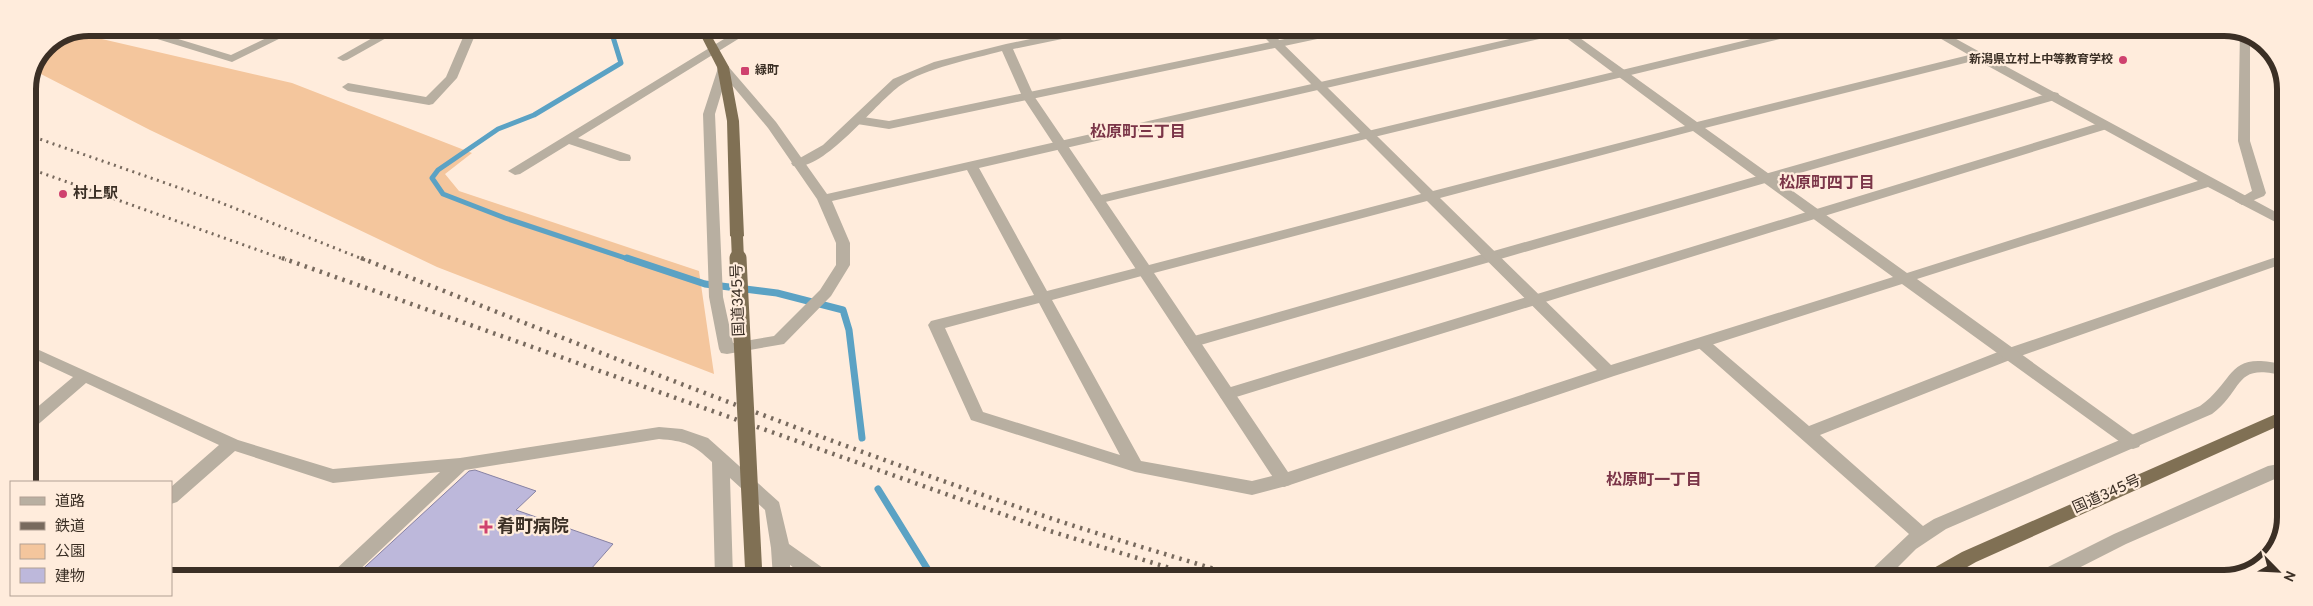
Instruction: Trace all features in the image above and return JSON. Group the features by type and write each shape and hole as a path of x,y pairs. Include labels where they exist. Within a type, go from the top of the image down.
{"highway":[{"name":"国道345号","path":"707,36 723,67 733,121 740,348 754,570"},
{"name":"国道345号","path":"1947,570 1969,558 2277,419"}],"street":[{"path":"158,36 232,59 279,36"},
{"path":"343,58 383,36"},
{"path":"348,87 429,102 451,78 469,36"},
{"path":"514,171 737,36"},
{"path":"798,163 828,148 898,82 938,64 1061,36"},
{"path":"1268,36 1608,372"},
{"path":"857,120 889,125 1315,36"},
{"path":"824,199 1535,36"},
{"path":"1574,36 1620,73 1694,127 2133,443"},
{"path":"1097,200 1369,136 1776,36"},
{"path":"1944,36 1982,55 2277,219"},
{"path":"2242,200 2259,193 2244,141 2244,40"},
{"path":"1006,47 1028,96 1284,480"},
{"path":"1982,55 1694,127 936,325 977,416 1135,466 1252,488 1284,480 1608,372 2209,182"},
{"path":"723,67 772,125 824,199 843,243 843,265 826,293 779,340 727,349 716,297 709,114 723,67"},
{"path":"1192,342 2054,96"},
{"path":"1228,394 2106,125"},
{"path":"567,140 625,158"},
{"path":"971,165 1135,466"},
{"path":"1807,433 2009,354 2277,261"},
{"path":"1701,343 1807,433 1922,535"},
{"path":"36,354 232,444 333,476 460,464 659,433 682,434 702,442 772,507 780,548 781,570"},
{"path":"1883,570 1909,544 1940,524 2133,443 2206,410 2218,401 2239,372 2249,368 2262,367 2277,370"},
{"path":"36,417 84,376"},
{"path":"172,497 232,444"},
{"path":"721,459 724,570"},
{"path":"347,570 460,464"},
{"path":"2059,570 2120,539 2277,470"},
{"path":"780,548 812,570"}],"green space":[{"path":"89,36 292,83 472,153 445,174 459,191 699,271 714,374 437,267 150,130 39,73 45,60 60,45 69,40"}],"building":[{"name":"肴町病院","path":"475,470 536,491 516,510 613,544 590,570 362,570 469,471"}],"waterway":[{"path":"612,36 621,63 534,115 498,129 438,170 432,178 443,194 505,218 631,260"},
{"path":"627,258 705,284 777,293 843,310 849,330 862,438"},
{"path":"878,489 928,570"}],"railway":[{"path":"36,138 214,200 365,260"},
{"path":"36,171 286,260"},
{"path":"282,258 1050,531 1176,570"},
{"path":"361,258 621,361 883,460 1059,521 1217,570"}],"place":[{"name":"新潟県立村上中等教育学校","path":"2123,60"},
{"name":"緑町","path":"745,71"},
{"name":"村上駅","path":"63,194"},
{"name":"肴町病院","path":"486,527"}],"district":[{"name":"松原町三丁目","path":"1138,133"},
{"name":"松原町四丁目","path":"1827,184"},
{"name":"松原町一丁目","path":"1654,481"}]}
